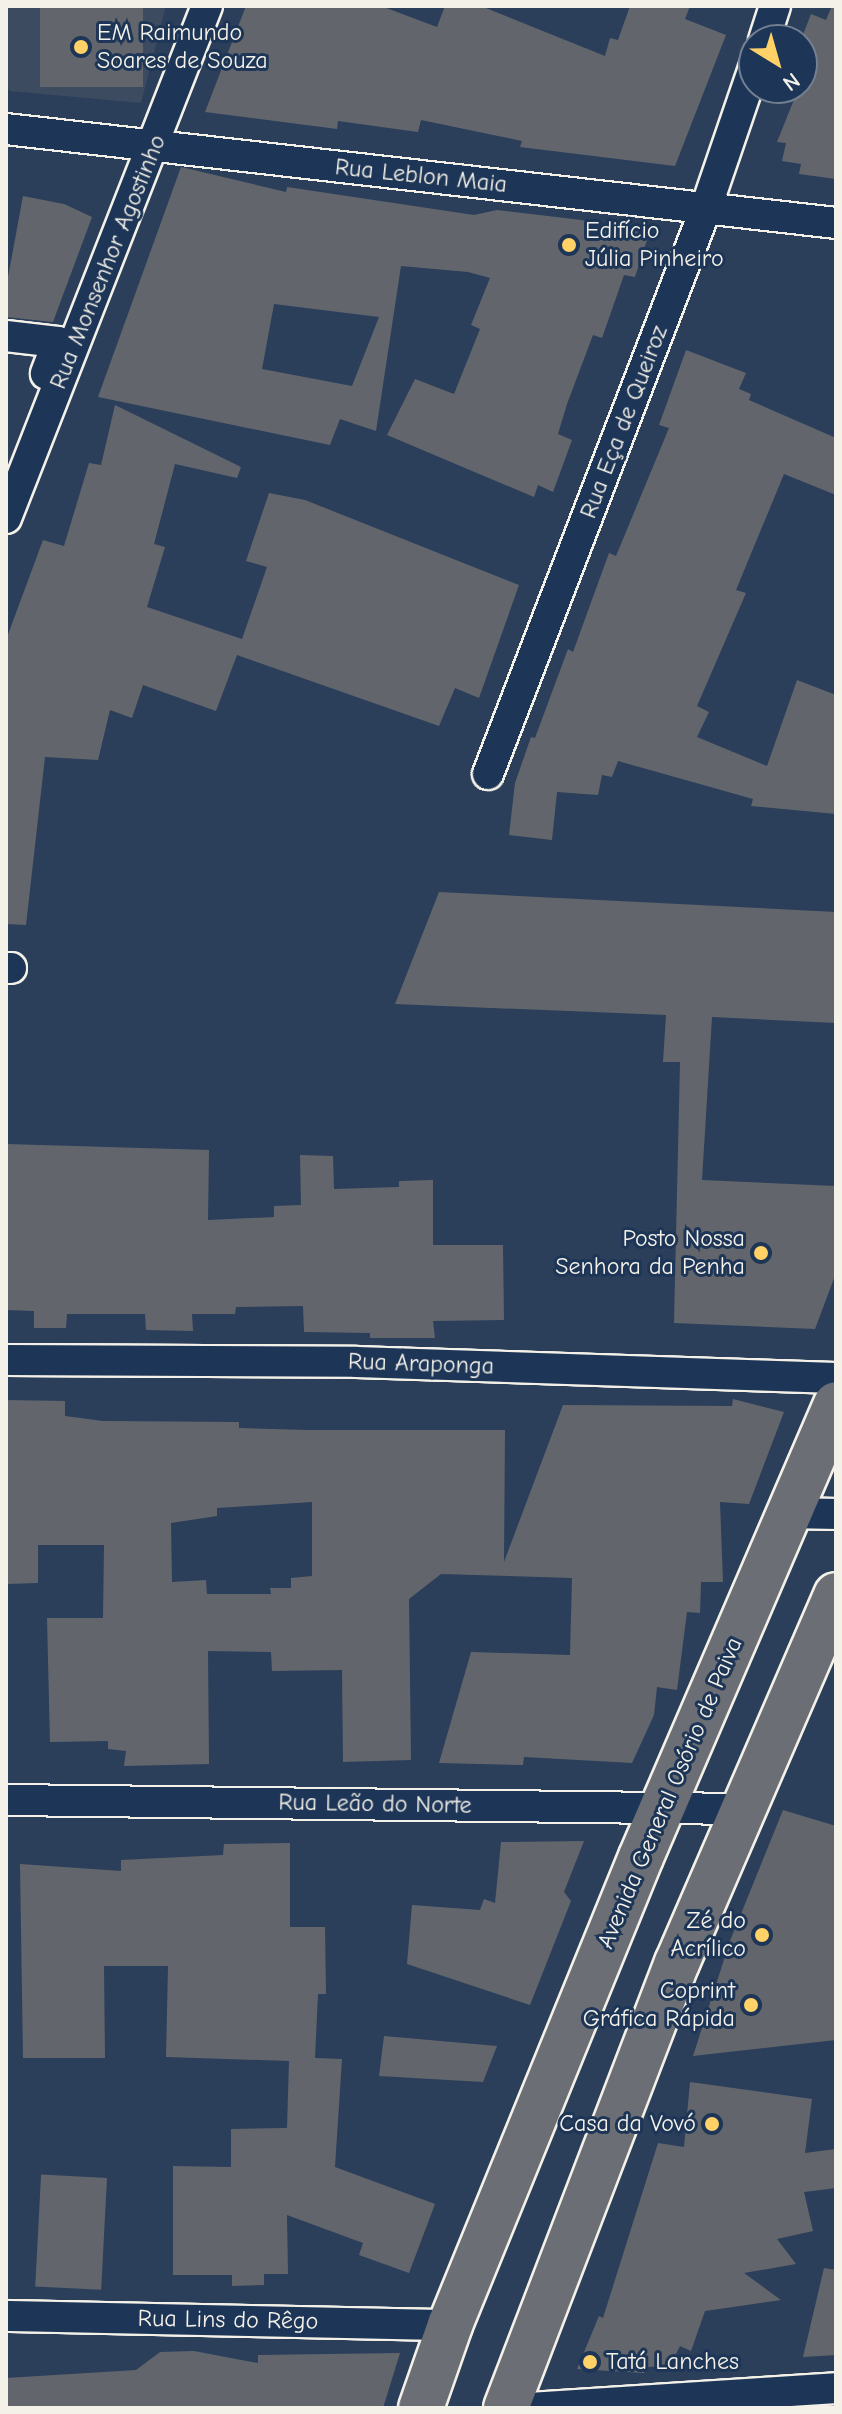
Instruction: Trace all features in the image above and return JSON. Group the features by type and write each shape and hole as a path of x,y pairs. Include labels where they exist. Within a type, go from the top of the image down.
{"main road":[{"name":"Avenida General Osório de Paiva","path":"421,2408 450,2325 662,1808 836,1404"},
{"path":"506,2408 677,1963 836,1595"}],"street":[{"name":"Rua Monsenhor Agostinho","path":"6,518 207,6"},
{"name":"Rua Eça de Queiroz","path":"488,774 706,208 742,104"},
{"name":"Rua Leblon Maia","path":"6,129 836,223"},
{"path":"6,336 58,342 6,477"},
{"name":"Rua Araponga","path":"6,1360 356,1362 836,1378"},
{"path":"789,1513 836,1514"},
{"name":"Rua Leão do Norte","path":"6,1800 743,1809"},
{"name":"Rua Lins do Rêgo","path":"6,2316 450,2325"},
{"path":"529,2408 836,2388"}],"shaded area":[{"name":"EM Raimundo Soares de Souza","path":"6,6 166,6 141,103 10,91 6,86"}],"building":[{"name":"EM Raimundo Soares de Souza","path":"40,6 143,6 143,87 40,87"},
{"path":"246,6 381,6 437,27 445,6 481,6 605,56 610,38 618,40 630,6 690,6 685,19 726,35 675,166 520,147 522,141 421,120 418,132 338,121 337,129 205,112"},
{"path":"832,6 836,6 836,179 799,174 801,164 782,161 786,143 777,142 792,104 818,104 818,24 807,24 811,14 826,20"},
{"path":"181,167 286,192 287,187 474,215 497,210 581,220 649,234 635,277 624,275 602,338 593,335 567,404 558,434 572,440 553,492 538,485 534,497 387,435 415,379 454,394 480,329 471,325 490,278 468,272 401,266 376,431 340,419 330,445 98,397","holes":["274,304 379,317 352,386 262,369"]},
{"path":"23,196 64,204 92,217 53,322 6,317 6,288"},
{"path":"686,350 746,373 739,389 751,394 749,400 836,438 836,495 784,474 736,590 746,593 697,706 709,712 697,737 767,766 797,680 836,695 836,814 751,806 753,799 618,761 612,777 602,775 598,795 557,792 552,840 509,835 515,783 531,737 535,738 568,649 573,652 609,553 616,556 669,428 659,425"},
{"path":"115,405 241,467 237,478 175,464 154,544 165,547 147,607 242,639 267,567 246,561 269,493 305,500 519,585 479,698 455,688 439,726 237,655 216,711 143,685 132,718 110,710 98,760 45,757 26,925 6,924 6,640 43,540 64,546 89,463 101,465"},
{"path":"439,892 836,912 836,1023 712,1017 702,1180 836,1186 836,1273 815,1329 674,1323 680,1062 663,1062 666,1015 395,1004"},
{"path":"6,1144 209,1150 208,1220 274,1217 274,1206 301,1205 300,1155 333,1156 334,1189 399,1187 399,1181 433,1180 433,1245 503,1245 504,1320 433,1321 435,1338 370,1338 370,1333 304,1332 303,1306 236,1307 235,1314 192,1314 193,1331 146,1330 145,1314 67,1314 66,1328 34,1328 34,1311 6,1310"},
{"path":"733,1399 784,1412 749,1504 720,1502 723,1582 701,1582 700,1613 687,1612 677,1690 657,1687 654,1715 632,1763 524,1757 523,1765 439,1763 471,1652 570,1655 572,1578 441,1574 409,1599 411,1760 343,1762 342,1670 272,1671 271,1652 208,1651 209,1764 124,1766 126,1751 108,1749 108,1741 50,1742 47,1618 103,1618 104,1545 38,1545 38,1583 6,1584 6,1400 65,1401 65,1416 103,1421 239,1422 239,1428 307,1430 505,1430 504,1562 563,1405 732,1406","holes":["312,1502 312,1576 291,1578 291,1588 270,1588 271,1594 207,1594 206,1580 172,1582 171,1523 217,1516 217,1508"]},
{"path":"783,1810 836,1826 836,2040 693,2056 730,1941"},
{"path":"584,1841 564,1892 571,1901 530,2005 407,1964 412,1905 480,1910 484,1899 495,1903 501,1842"},
{"path":"290,1843 290,1927 325,1927 326,1994 318,1994 315,2058 342,2059 335,2167 435,2204 409,2273 359,2255 363,2243 287,2215 288,2274 264,2274 264,2285 232,2286 232,2275 173,2275 173,2166 231,2167 231,2129 287,2128 289,2061 166,2057 168,1966 104,1966 105,2058 23,2058 20,1864 121,1871 121,1860 223,1855 224,1844"},
{"path":"384,2036 497,2046 483,2082 379,2076"},
{"path":"690,2082 812,2099 805,2153 836,2149 836,2188 804,2192 813,2231 777,2239 796,2264 744,2273 781,2300 705,2311 691,2351 680,2346 670,2366 647,2367 644,2373 577,2369 599,2316 603,2318 658,2143 684,2147"},
{"path":"41,2175 107,2178 101,2290 35,2286"},
{"path":"824,2268 836,2270 836,2355 803,2357"},
{"path":"194,2351 258,2363 258,2355 400,2353 383,2408 6,2408 6,2378 136,2370 160,2352"}],"place":[{"name":"EM Raimundo Soares de Souza","path":"81,47"},
{"name":"Edifício Júlia Pinheiro","path":"569,245"},
{"name":"Posto Nossa Senhora da Penha","path":"761,1253"},
{"name":"Zé do Acrílico","path":"762,1935"},
{"name":"Coprint Gráfica Rápida","path":"751,2005"},
{"name":"Casa da Vovó","path":"712,2124"},
{"name":"Tatá Lanches","path":"590,2362"}]}
